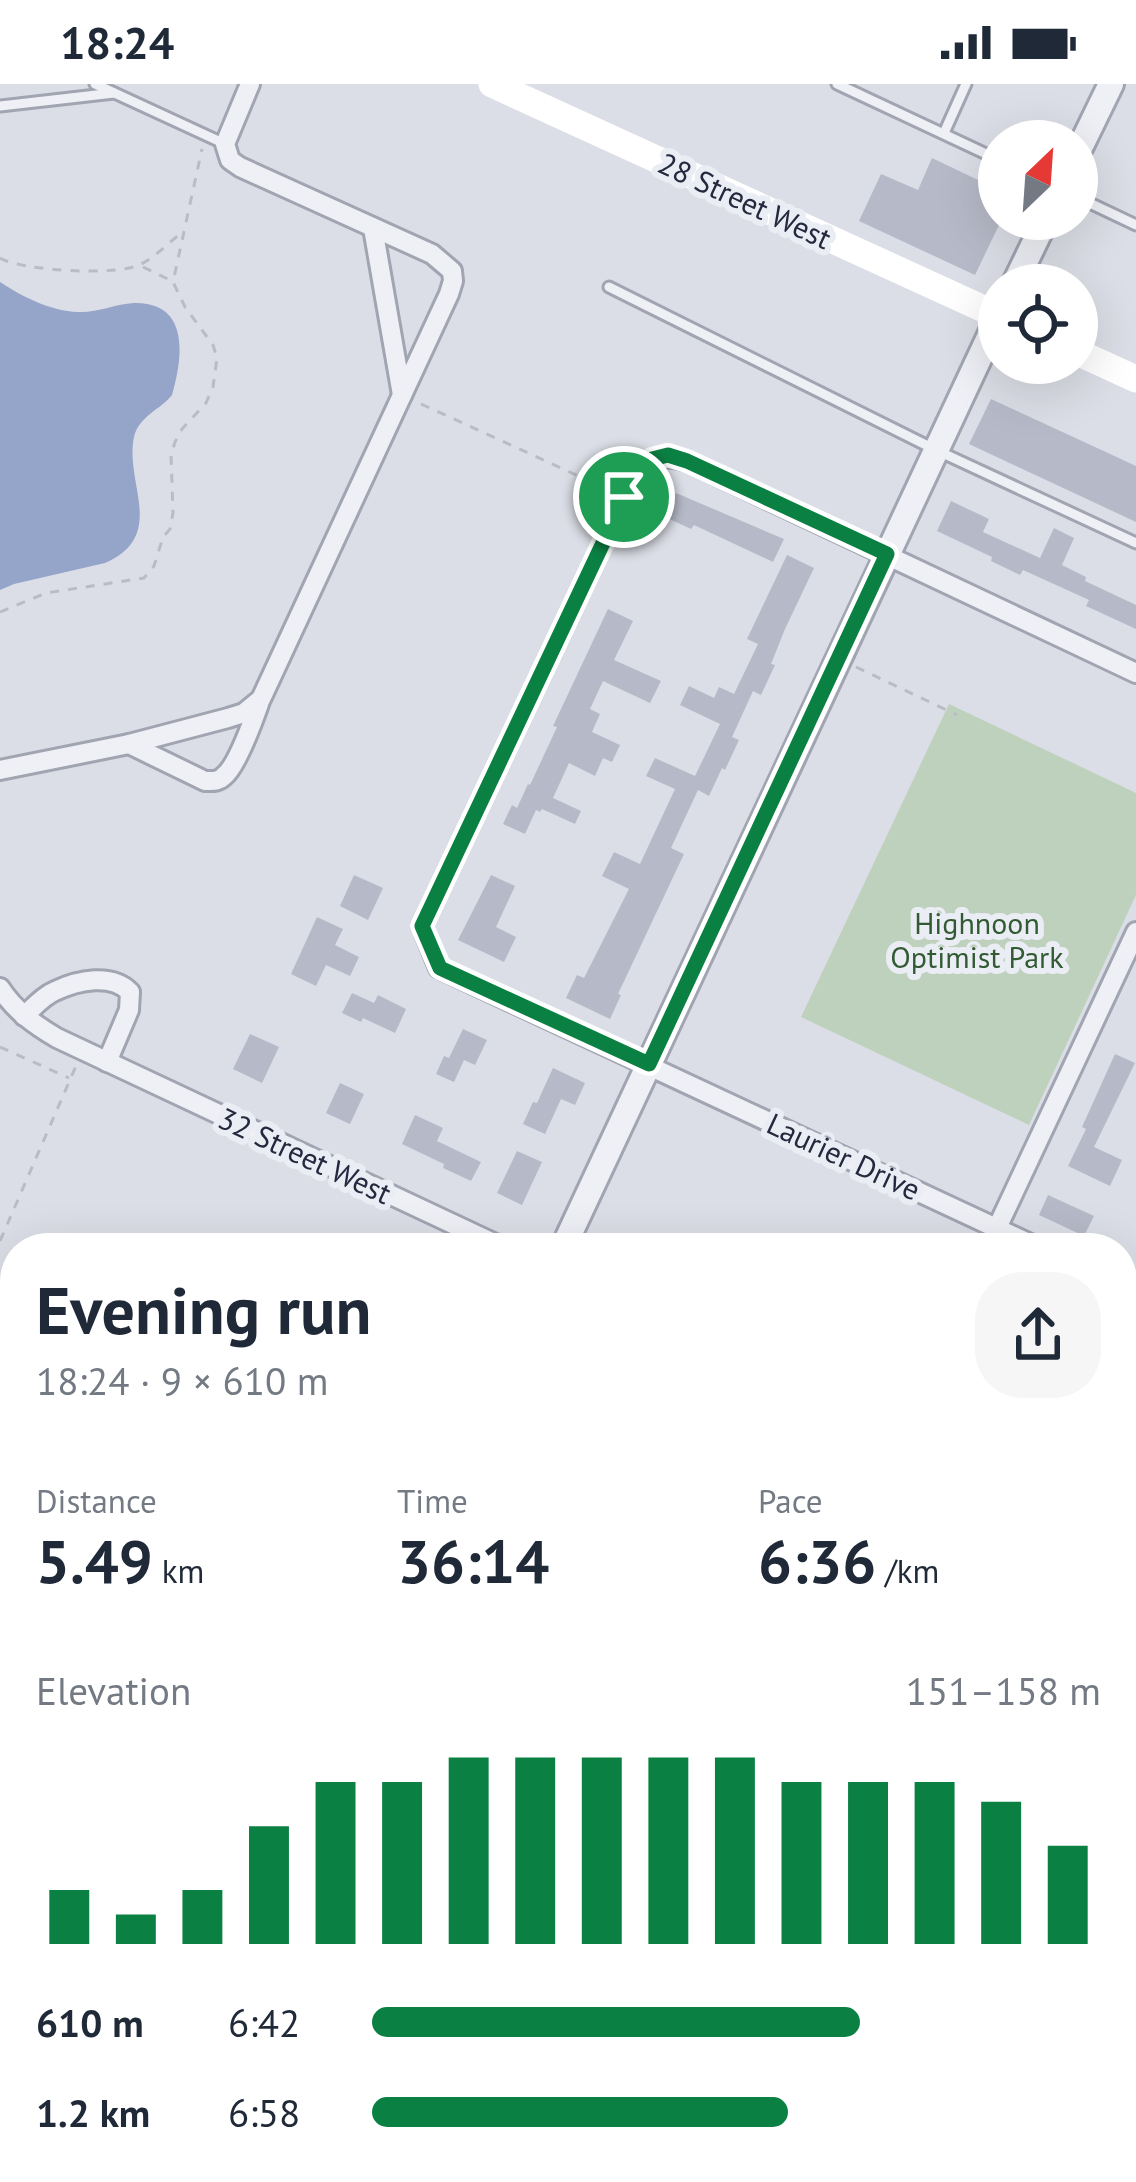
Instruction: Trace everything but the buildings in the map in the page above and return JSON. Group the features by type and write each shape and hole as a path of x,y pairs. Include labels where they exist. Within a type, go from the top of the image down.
{"main road":[{"name":"28 Street West","path":"492,84 978,306"},
{"path":"1098,362 1136,379"}],"street":[{"path":"129,744 205,781 226,775 453,281 452,271 432,254 239,167 227,152 250,84"},
{"path":"1094,120 1111,84"},
{"path":"374,228 403,396"},
{"path":"570,1233 978,361"},
{"name":"Laurier Drive","path":"887,554 687,461 668,455 638,469 422,926 440,968 1008,1233"},
{"path":"887,554 1136,673"},
{"path":"0,770 228,718 244,713 261,699"},
{"path":"997,1228 1136,932"},
{"path":"24,1016 56,990 102,979 121,982 130,992 129,1010 107,1062"},
{"name":"32 Street West","path":"0,988 24,1016 57,1038 472,1233"}],"lane":[{"path":"95,84 205,135 227,152"},
{"path":"837,84 978,150"},
{"path":"944,134 967,84"},
{"path":"0,106 113,93"},
{"path":"1098,206 1136,225"},
{"path":"609,287 936,450 1136,543"}],"path":[{"path":"173,282 205,135"},
{"path":"140,266 185,230"},
{"path":"0,258 45,271 140,266 173,282 217,358 206,403 182,429 171,455 170,529 144,578 46,593 0,612"},
{"path":"403,396 624,497"},
{"path":"838,659 957,715"},
{"path":"0,1047 70,1078 3,1233"}],"green space":[{"name":"Highnoon Optimist Park","path":"949,704 1136,793 1136,895 1029,1125 801,1017"}],"water":[{"path":"0,282 37,302 68,311 152,305 174,322 180,349 172,395 145,418 134,437 139,507 135,538 105,563 0,590"}],"route":[{"path":"668,455 887,554 649,1064 440,968 422,926 624,497 638,469 668,455"}]}
